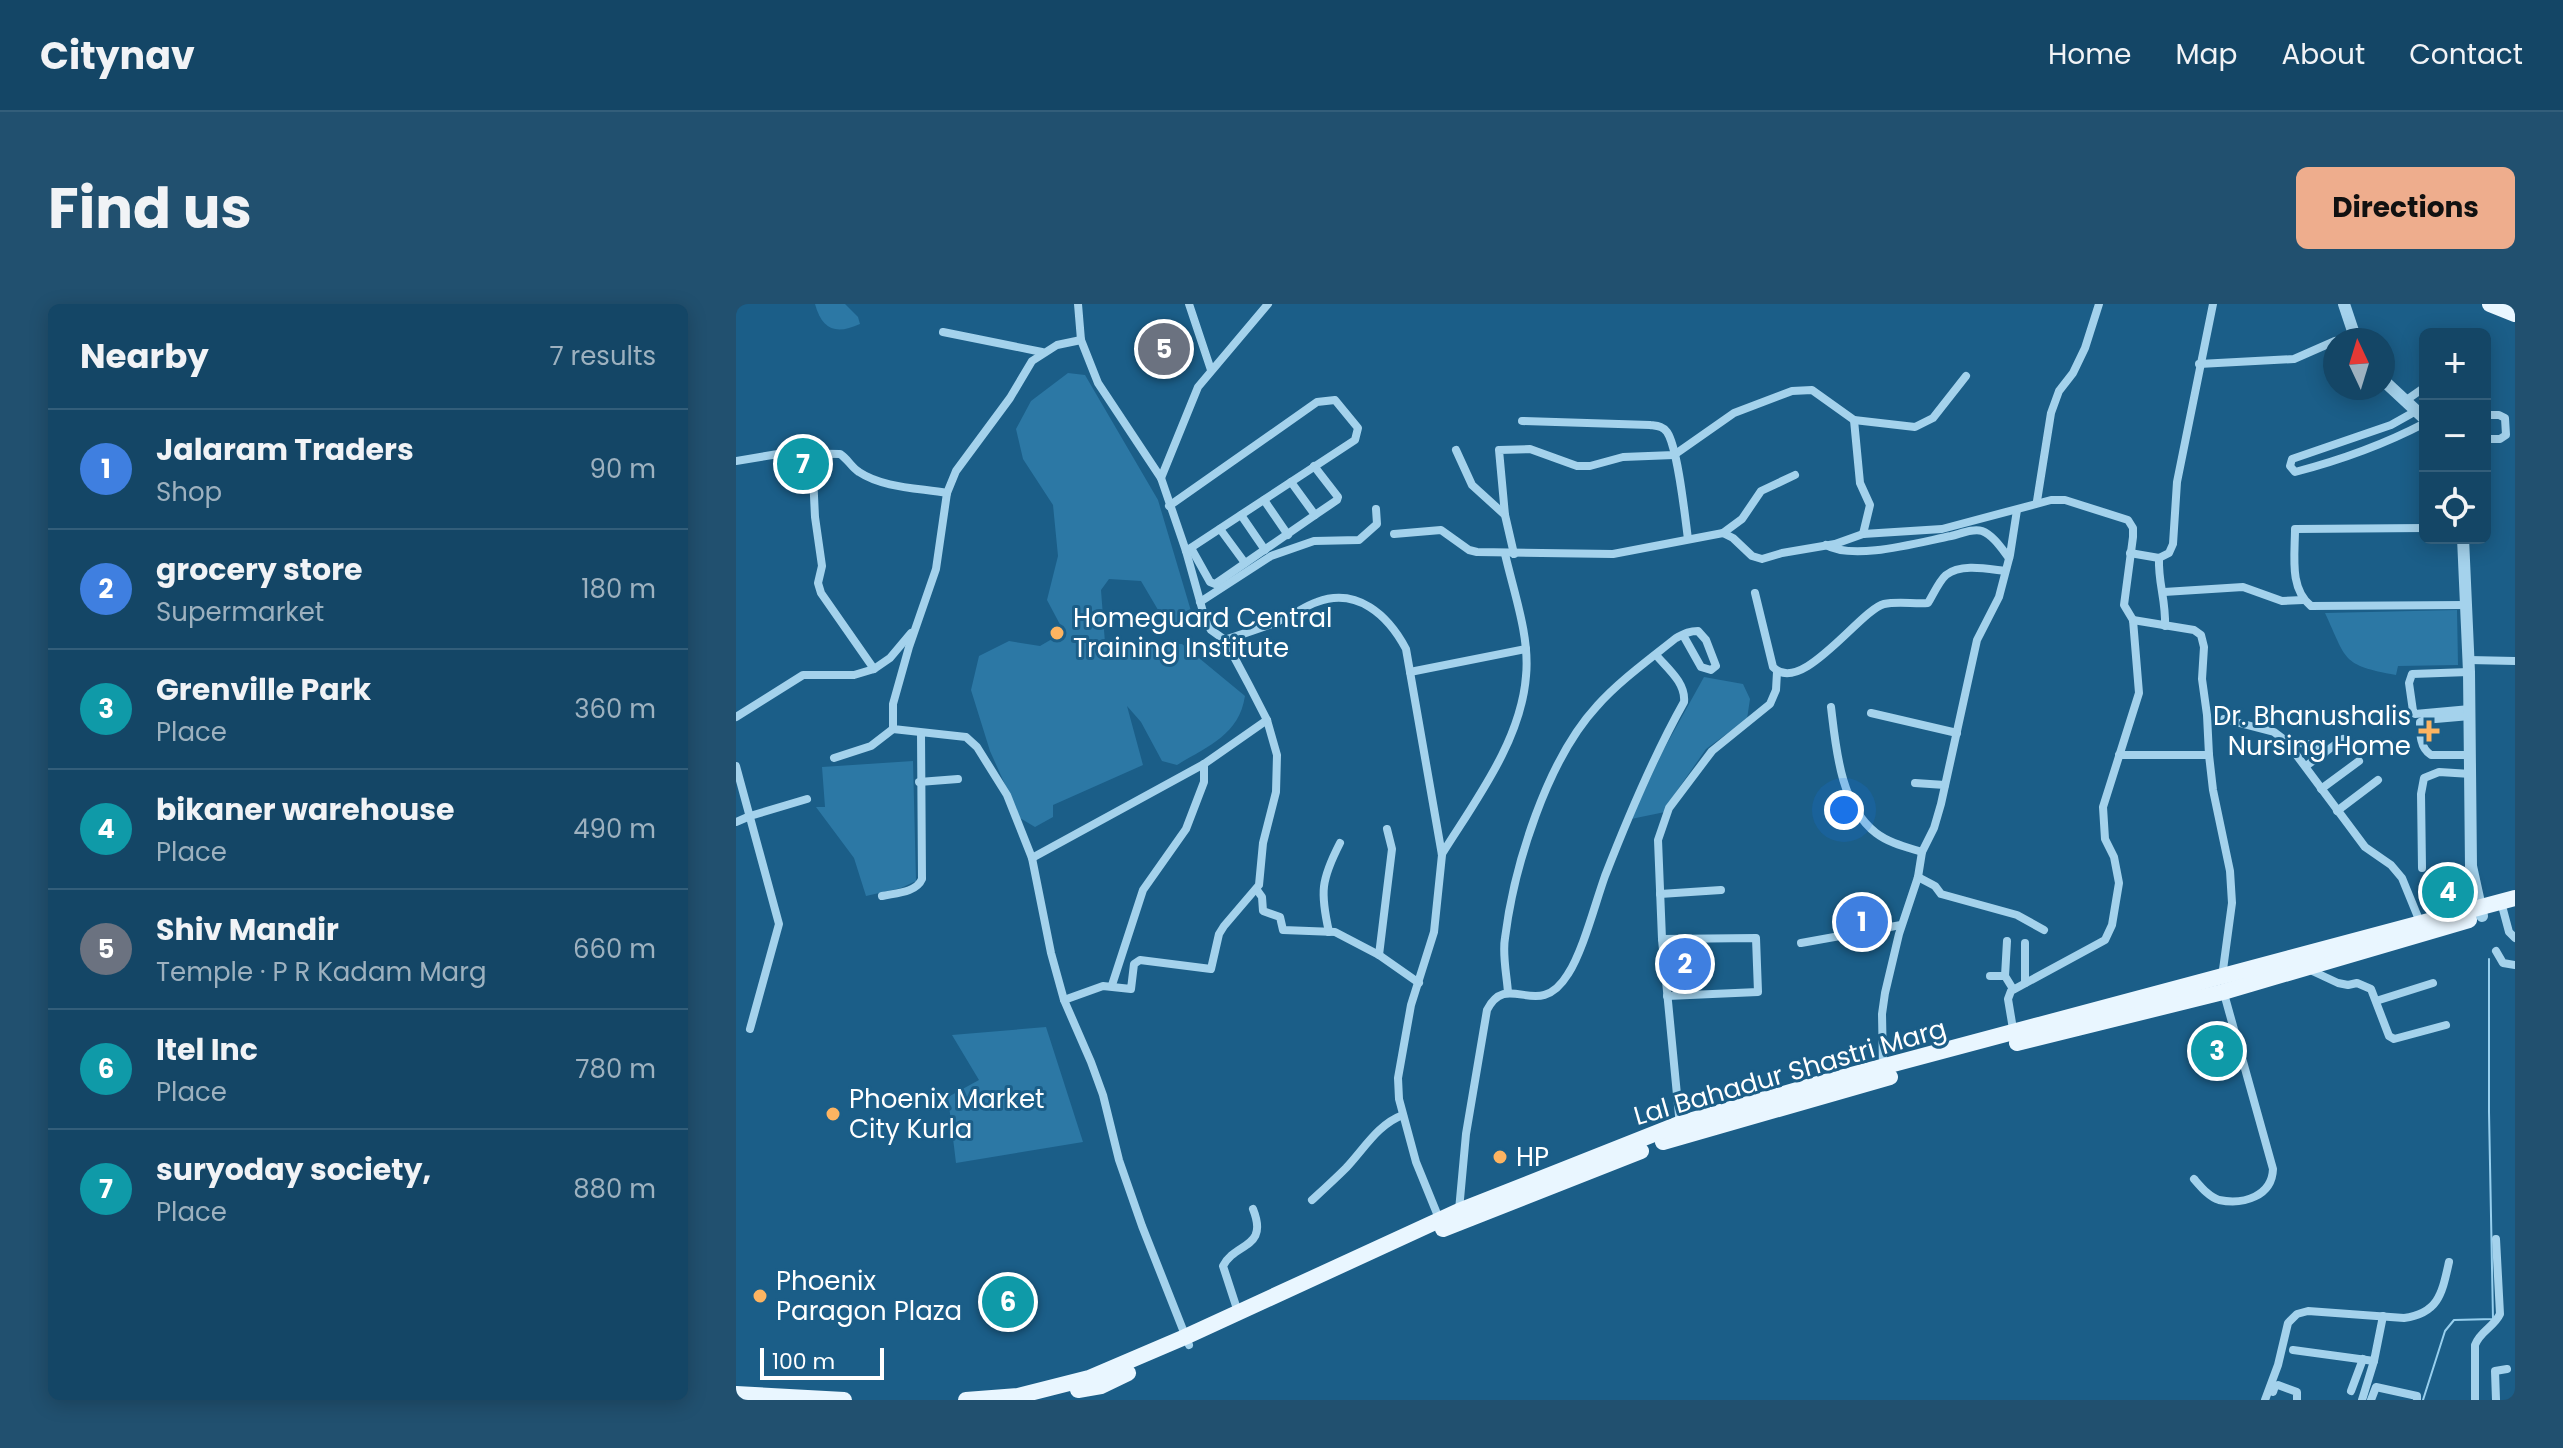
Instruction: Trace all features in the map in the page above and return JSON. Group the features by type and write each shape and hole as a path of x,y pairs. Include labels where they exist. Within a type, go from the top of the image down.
{"main road":[{"path":"2490,304 2515,314"},
{"name":"Lal Bahadur Shastri Marg","path":"1187,1341 1238,1313 1441,1225 1680,1129 2222,985 2420,922 2509,905"},
{"name":"Lal Bahadur Shastri Marg","path":"2222,985 2307,969 2481,911"},
{"name":"Lal Bahadur Shastri Marg","path":"1033,1400 1098,1380 1187,1341 1441,1225 1459,1211 1562,1176"},
{"name":"Lal Bahadur Shastri Marg","path":"966,1400 1018,1396 1054,1382 1098,1380"},
{"path":"736,1394 844,1400"}],"street":[{"path":"1078,304 1081,340 1098,383 1161,478 1169,506 1189,550 1212,583 1337,500 1338,497 1314,466"},
{"path":"1189,304 1211,370"},
{"path":"1161,478 1198,387 1268,304"},
{"path":"2037,501 2051,413 2059,391 2073,373 2085,348 2099,304"},
{"path":"2130,553 2159,558 2169,553 2173,544 2177,482 2213,304"},
{"path":"2344,304 2352,328"},
{"path":"943,332 1042,352"},
{"path":"893,729 893,704 936,569 947,493 956,471 1010,398 1032,361 1057,345 1081,340"},
{"path":"2199,364 2294,359 2323,346"},
{"path":"1442,855 1507,743 1521,704 1526,676 1526,649 1510,554 1499,450 1530,449 1577,466 1590,466 1623,457 1674,455 1734,413 1792,391 1812,390 1854,420 1905,428 1923,425 1933,418 1966,376"},
{"path":"2395,391 2419,415"},
{"path":"2405,401 2419,391"},
{"path":"1169,506 1317,402 1335,400 1358,428 1355,440 1189,550"},
{"path":"2491,415 2503,416 2506,426 2504,438 2491,439"},
{"path":"2422,418 2387,442 2349,457 2295,472 2290,466 2292,459 2422,418"},
{"path":"1854,420 1860,483 1870,505 1863,534"},
{"path":"1522,421 1659,426 1667,431 1688,539"},
{"path":"1456,450 1472,485 1505,515"},
{"path":"736,461 784,453 840,454 856,470 870,477 899,486 947,493"},
{"path":"812,454 815,517 822,566 818,583 821,593 874,669"},
{"path":"1394,534 1441,530 1469,550 1510,554 1613,554 1723,533 1742,519 1761,491 1795,475"},
{"path":"1291,482 1315,515"},
{"path":"1264,500 1288,535"},
{"path":"1723,533 1757,558 1826,545 1863,534 1942,529 2017,510 2037,501 2065,500 2128,520 2133,528 2124,605 2133,620 2139,693 2103,807 2105,839 2114,857 2119,883 2112,925 2105,940 2013,989 2008,999 2014,1038"},
{"path":"1200,602 1271,556 1314,541 1359,540 1377,524 1376,509"},
{"path":"1884,1073 1882,1014 1901,925 1918,877 1922,852 1934,828 1977,640 1999,597 2017,510"},
{"path":"1241,515 1265,550"},
{"path":"2419,528 2295,529 2298,593 2311,606 2465,605"},
{"path":"1220,529 1245,563"},
{"path":"1826,545 1834,550 1853,552 1975,530 1984,532 2009,558"},
{"path":"2463,544 2469,666 2471,866 2481,911"},
{"path":"1064,1000 1092,988 1112,985 1131,989 1134,964 1140,960 1211,969 1219,934 1257,890 1263,843 1276,792 1277,755 1267,720 1225,640 1211,630 1200,602 1189,550"},
{"path":"2159,558 2158,583 2164,592 2165,626"},
{"path":"1777,672 1803,668 1817,660 1883,604 1928,603 1946,575 1956,570 1982,568 2005,571"},
{"path":"2164,592 2243,587 2282,601 2303,600"},
{"path":"1680,1129 1662,939 1658,840 1669,808 1712,751 1770,704 1776,690 1777,672 1773,667 1755,593"},
{"path":"1225,640 1283,619 1316,602 1346,596 1364,604 1390,623 1406,649 1442,855 1434,932 1411,1005 1398,1078 1403,1115 1416,1162 1441,1225"},
{"path":"2133,620 2194,630 2201,635 2213,790 2230,871 2232,903 2222,985 2273,1169 2273,1181 2262,1194 2234,1200 2217,1200 2194,1179"},
{"path":"736,717 803,675 854,675 874,669 890,658 916,628"},
{"path":"1508,993 1504,940 1521,860 1540,801 1579,728 1598,704 1656,655 1683,635 1698,631 1713,654 1716,666 1711,670 1701,667 1683,635"},
{"path":"1410,672 1526,649"},
{"path":"1459,1211 1466,1134 1487,1010 1492,1000 1508,993 1541,997 1551,994 1570,972 1622,831 1684,702 1685,692 1680,683 1656,655"},
{"path":"2470,712 2415,714 2409,683 2412,674 2515,661"},
{"path":"1831,707 1836,754 1850,800 1874,831 1891,842 1922,852"},
{"path":"2470,712 2424,720 2420,725 2422,746 2431,755 2471,755"},
{"path":"1871,713 1957,733"},
{"path":"2224,719 2274,732 2286,741 2365,847 2391,865 2402,878 2420,922"},
{"path":"1032,858 1204,764 1267,720"},
{"path":"834,758 871,746 893,729 966,737 977,747 1007,795 1032,858 1064,1000 1103,1095 1119,1160 1187,1341"},
{"path":"882,896 920,885 921,733"},
{"path":"2306,766 2343,739"},
{"path":"2286,741 2313,745 2325,752"},
{"path":"2119,755 2209,755"},
{"path":"2321,789 2359,761"},
{"path":"1112,985 1143,890 1186,829 1204,782 1204,764"},
{"path":"736,766 779,924 750,1029"},
{"path":"2422,868 2421,794 2424,778 2439,772 2471,774"},
{"path":"919,782 958,779"},
{"path":"2337,811 2378,780"},
{"path":"1915,783 1945,785"},
{"path":"736,822 807,799"},
{"path":"1379,955 1392,849 1387,829"},
{"path":"1329,932 1322,900 1326,871 1340,843"},
{"path":"1918,877 1935,886 1941,894 2017,915 2044,930"},
{"path":"1257,890 1262,897 1263,911 1280,917 1283,930 1335,932 1379,955 1419,983"},
{"path":"1660,894 1721,890"},
{"path":"2509,905 2509,932 2515,938"},
{"path":"1801,943 1901,925"},
{"path":"1662,939 1756,938 1758,992 1667,996"},
{"path":"2007,941 2005,976 2013,989"},
{"path":"2025,943 2025,983"},
{"path":"2496,951 2503,963 2515,965"},
{"path":"2307,969 2338,983 2367,985 2388,1034 2394,1039 2446,1025"},
{"path":"1990,976 2005,976"},
{"path":"2376,1001 2433,983"},
{"path":"1312,1200 1341,1173 1378,1130 1390,1120 1403,1115"},
{"path":"1238,1313 1223,1266 1234,1253 1250,1245 1258,1223 1253,1209"},
{"path":"2475,1400 2475,1345 2478,1337 2496,1322 2500,1314 2496,1239"},
{"path":"2268,1400 2288,1323 2297,1314 2308,1311 2404,1318 2430,1310 2442,1293 2449,1262"},
{"path":"2362,1400 2383,1316"},
{"path":"2293,1350 2374,1361"},
{"path":"2351,1391 2363,1359"},
{"path":"2496,1400 2495,1371 2507,1369"},
{"path":"2346,1374 2369,1380"},
{"path":"2268,1400 2278,1385 2297,1392 2297,1400"},
{"path":"2371,1400 2376,1387 2417,1396 2417,1400"}],"shaded area":[{"path":"815,304 845,304 858,317 860,324 844,329 831,328 822,320"},
{"path":"1068,373 1085,375 1158,500 1191,611 1178,626 1164,620 1141,581 1109,579 1101,590 1105,643 1182,644 1245,696 1242,709 1229,730 1177,765 1162,761 1141,722 1127,706 1143,765 1053,805 1053,817 1035,827 1020,818 990,751 971,690 979,656 1009,641 1040,646 1064,632 1047,600 1058,556 1053,505 1023,459 1016,429 1031,401"},
{"path":"2457,610 2458,665 2398,666 2396,675 2365,668 2348,658 2325,613"},
{"path":"1704,677 1743,684 1750,699 1747,719 1706,749 1665,812 1631,819 1664,749"},
{"path":"913,761 916,881 866,896 854,858 816,807 825,807 822,767"},
{"path":"1046,1027 1083,1142 956,1163 948,1097 979,1080 952,1035"}],"waterway":[{"path":"2423,1400 2445,1331 2454,1320 2493,1319 2489,959"}],"place":[{"name":"Shiv Mandir","path":"1164,349"},
{"name":"suryoday society,","path":"803,464"},
{"name":"Homeguard Central Training Institute","path":"1057,633"},
{"name":"Dr. Bhanushalis Nursing Home","path":"2429,731"},
{"name":"bikaner warehouse","path":"2448,892"},
{"name":"Jalaram Traders","path":"1862,922"},
{"name":"grocery store","path":"1685,964"},
{"name":"Grenville Park","path":"2217,1051"},
{"name":"Phoenix Market City Kurla","path":"833,1114"},
{"name":"HP","path":"1500,1157"},
{"name":"Phoenix Paragon Plaza","path":"760,1296"},
{"name":"Itel Inc","path":"1008,1302"}]}
